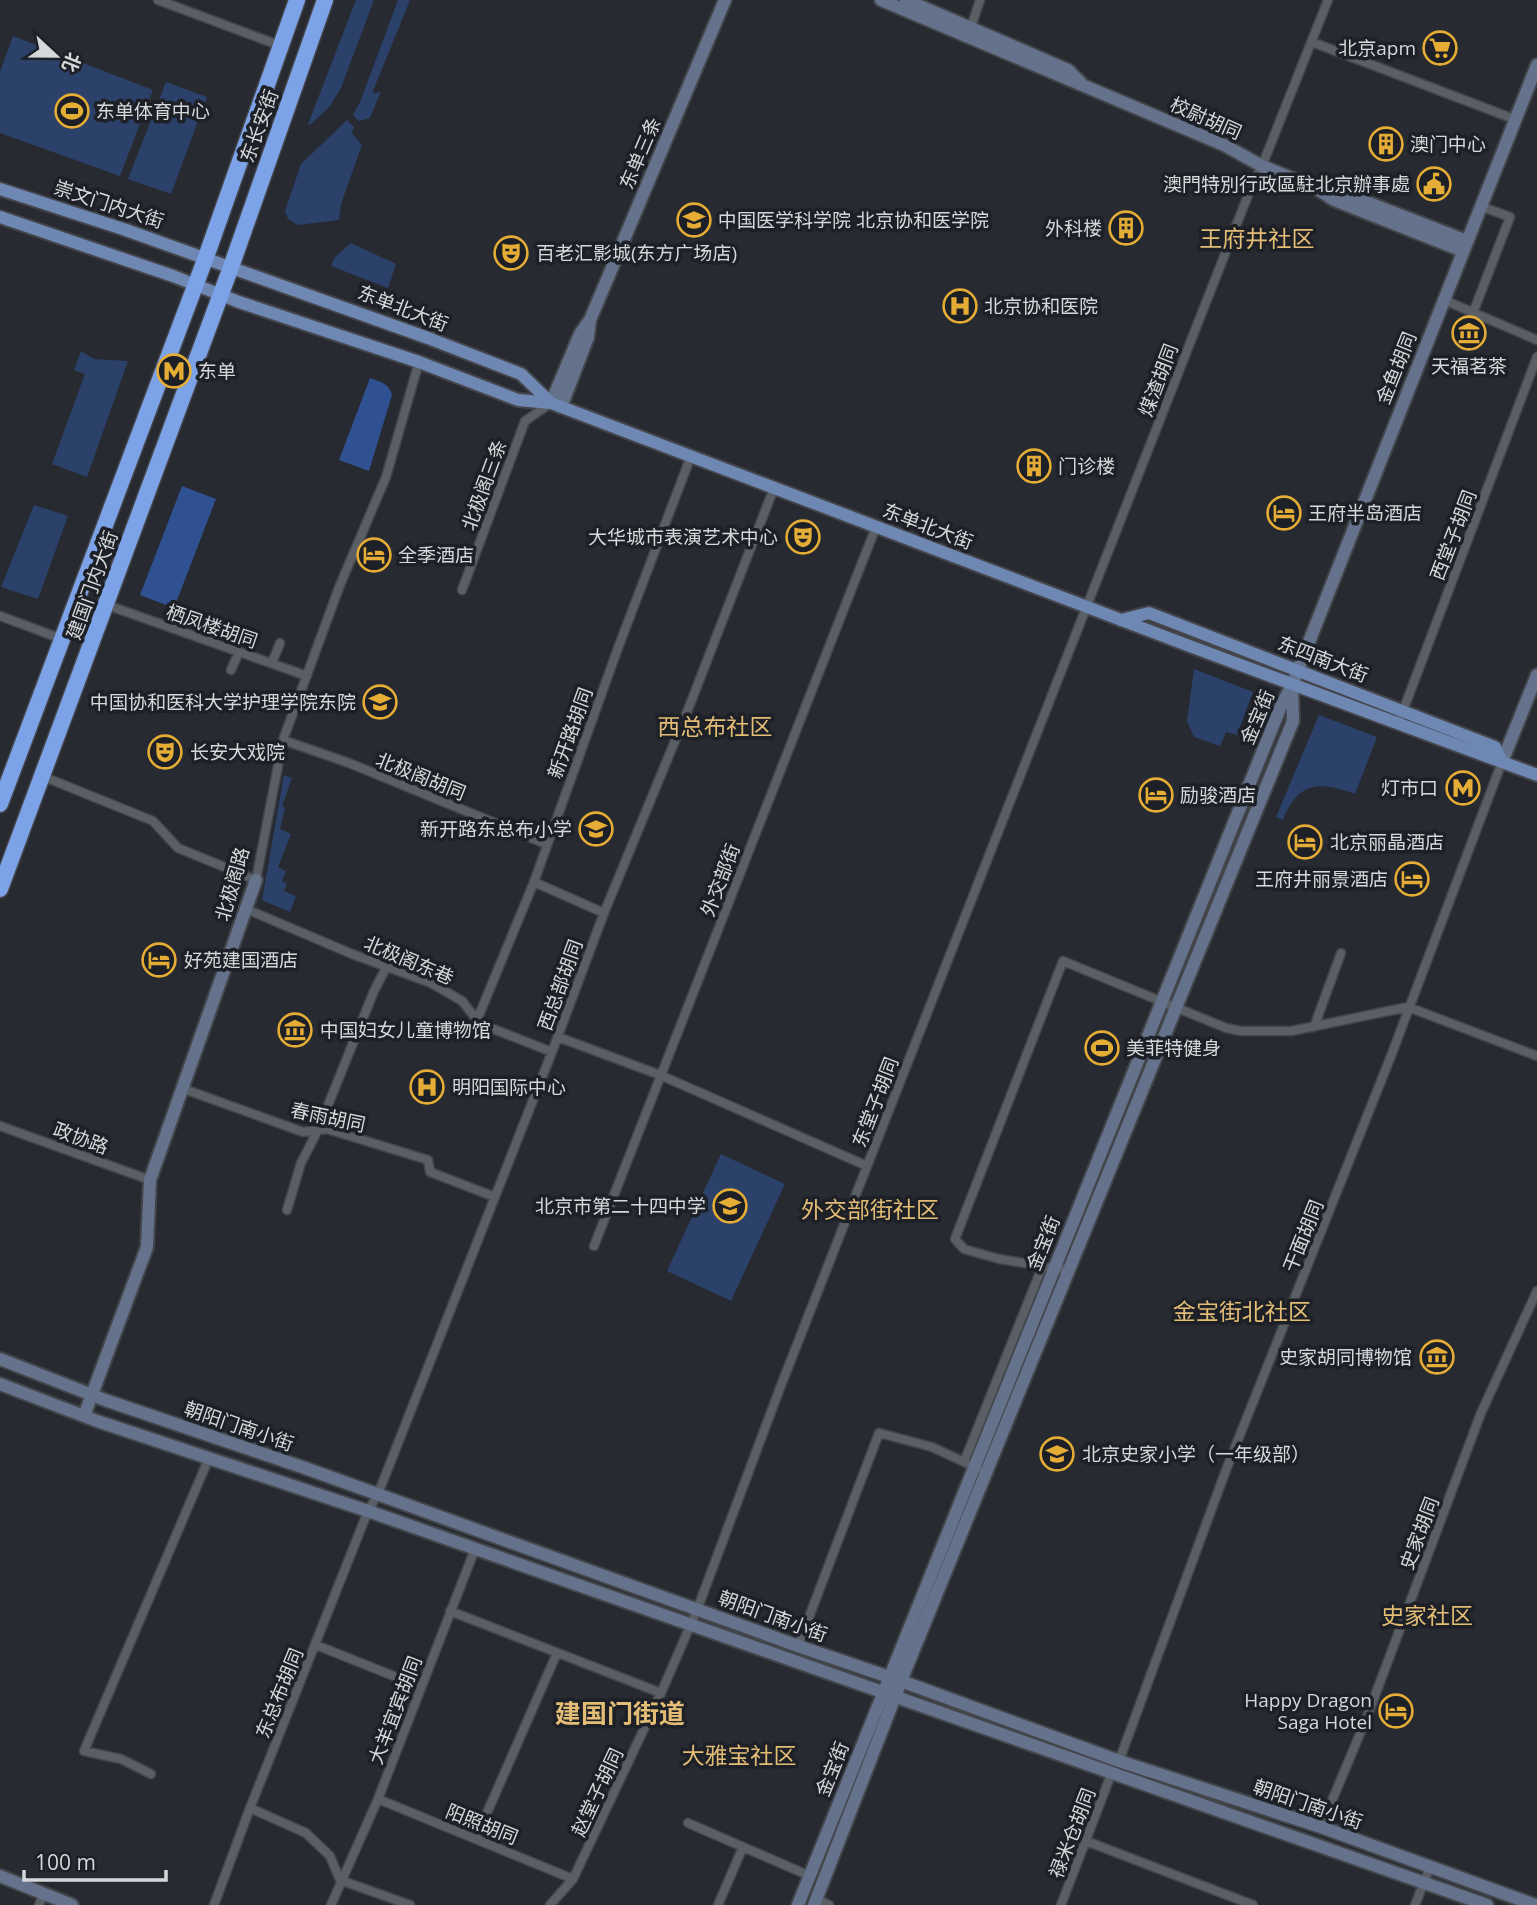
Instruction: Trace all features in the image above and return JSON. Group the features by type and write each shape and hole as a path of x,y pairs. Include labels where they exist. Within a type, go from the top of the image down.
{"highway":[{"name":"东长安街","path":"195,285 297,0"},
{"name":"东长安街","path":"221,295 325,0"},
{"name":"建国门内大街","path":"0,804 195,285"},
{"name":"建国门内大街","path":"0,889 221,295"}],"main road":[{"name":"东单三条","path":"556,405 580,334 590,320 725,0"},
{"name":"校尉胡同","path":"881,0 969,32"},
{"name":"校尉胡同","path":"906,0 1067,80 1224,145 1262,166 1315,187 1334,200 1465,246"},
{"name":"金鱼胡同","path":"1292,685 1537,65"},
{"name":"崇文门内大街","path":"0,189 231,267"},
{"path":"0,217 195,285"},
{"name":"东单北大街","path":"231,267 521,374 556,405"},
{"name":"东单北大街","path":"195,285 419,362 518,400 556,405 1292,685"},
{"name":"东四南大街","path":"1121,620 1149,613 1495,747 1502,762"},
{"path":"1502,762 1537,675"},
{"name":"东四南大街","path":"1292,685 1537,775"},
{"name":"金宝街","path":"798,1905 987,1474 1055,1267 1160,1003 1281,706 1292,685"},
{"name":"金宝街","path":"895,1679 969,1464 1055,1267 1174,1009 1293,721 1292,685"},
{"name":"北极阁路","path":"84,1416 147,1247 150,1180 256,880"},
{"name":"朝阳门南小街","path":"0,1359 91,1396 378,1494 895,1679 1115,1766 1486,1905"},
{"name":"朝阳门南小街","path":"0,1384 84,1416 368,1511 889,1694 1115,1766 1321,1827 1535,1905"},
{"name":"金宝街","path":"815,1902 889,1694"},
{"path":"0,1876 42,1899 72,1905"}],"street":[{"path":"158,0 281,47"},
{"path":"969,32 980,0"},
{"name":"煤渣胡同","path":"1086,607 1328,0"},
{"path":"1312,42 1514,119"},
{"path":"1473,313 1510,217 1480,206"},
{"path":"1444,300 1537,340"},
{"name":"西堂子胡同","path":"1398,724 1537,358"},
{"name":"北极阁路","path":"256,880 284,740 340,585 386,477 419,362"},
{"path":"1528,383 1537,386"},
{"name":"北极阁三条","path":"462,590 525,421 556,405"},
{"name":"新开路胡同","path":"477,1020 534,882 691,456"},
{"name":"西总部胡同","path":"378,1494 604,913 689,707 774,488"},
{"name":"外交部街","path":"594,1245 876,527"},
{"name":"栖凤楼胡同","path":"107,606 307,676"},
{"name":"东堂子胡同","path":"697,1609 780,1388 1086,607"},
{"path":"0,616 62,639"},
{"path":"272,663 279,643"},
{"path":"231,670 239,652"},
{"name":"北极阁胡同","path":"284,740 349,763 546,844"},
{"name":"干面胡同","path":"1115,1766 1226,1470 1353,1152 1502,762"},
{"path":"41,776 153,821 178,848 256,880"},
{"path":"534,882 604,913"},
{"name":"北极阁东巷","path":"246,909 431,983 463,1000 477,1020 491,1028 552,1052"},
{"path":"1314,1027 1341,953"},
{"path":"1055,1267 987,1256 964,1249 956,1239 1063,961 1211,1024 1241,1031 1291,1031 1408,1007 1537,1056"},
{"path":"287,1210 301,1163 318,1130 374,991 387,966"},
{"path":"558,1037 660,1075 867,1166"},
{"name":"春雨胡同","path":"184,1089 303,1132 327,1129 428,1160 430,1172 495,1197"},
{"name":"政协路","path":"0,1126 150,1180"},
{"name":"史家胡同","path":"1321,1827 1367,1717 1481,1413 1537,1291"},
{"path":"797,1646 879,1433 932,1447 987,1474"},
{"path":"151,1774 121,1759 84,1751 209,1458"},
{"name":"东总布胡同","path":"214,1905 368,1511 378,1494"},
{"name":"大羊宜宾胡同","path":"331,1905 378,1800 475,1549"},
{"name":"赵堂子胡同","path":"550,1905 573,1879 661,1693 697,1609"},
{"path":"450,1611 661,1693"},
{"path":"316,1645 421,1687"},
{"path":"476,1838 556,1653"},
{"name":"禄米仓胡同","path":"1061,1905 1115,1766"},
{"name":"阳照胡同","path":"378,1800 573,1879"},
{"path":"250,1808 306,1833 330,1856 340,1880 410,1905"},
{"path":"688,1824 810,1876"},
{"path":"1086,1841 1253,1905"},
{"path":"718,1905 743,1847"},
{"path":"1415,1905 1430,1867"},
{"path":"815,1902 829,1905"}],"shaded area":[{"path":"356,0 374,0 341,88 330,106 310,125 308,124"},
{"path":"398,0 410,0 373,91 375,94 381,91 370,118 359,121 353,115"},
{"name":"东单体育中心","path":"13,36 153,90 120,176 0,133 0,72"},
{"path":"166,82 207,97 171,194 128,179"},
{"path":"347,120 354,127 352,133 362,145 341,204 339,220 298,225 288,219 285,211 301,164"},
{"path":"351,243 396,264 388,288 331,266 335,257"},
{"path":"81,351 94,359 128,361 87,477 52,464 85,374 74,370"},
{"path":"370,378 387,386 392,395 369,471 339,460"},
{"path":"182,486 216,499 174,608 140,595"},
{"path":"34,505 68,516 38,599 1,587"},
{"path":"1194,669 1253,692 1237,735 1226,732 1220,746 1194,737 1187,721"},
{"path":"1319,715 1377,737 1355,794 1331,787 1311,788 1296,798 1283,820 1276,817"},
{"path":"284,775 292,778 282,806 285,808 280,829 291,834 278,867 286,871 282,881 287,884 284,891 296,896 290,912 262,900"},
{"path":"721,1154 785,1184 731,1301 667,1271"}],"place":[{"name":"北京apm","path":"1440,48"},
{"name":"东单体育中心","path":"72,111"},
{"name":"澳门中心","path":"1386,144"},
{"name":"澳門特別行政區駐北京辦事處","path":"1434,184"},
{"name":"中国医学科学院 北京协和医学院","path":"694,220"},
{"name":"外科楼","path":"1126,228"},
{"name":"百老汇影城(东方广场店)","path":"511,253"},
{"name":"北京协和医院","path":"960,306"},
{"name":"天福茗茶","path":"1469,333"},
{"name":"东单","path":"174,371"},
{"name":"门诊楼","path":"1034,466"},
{"name":"王府半岛酒店","path":"1284,513"},
{"name":"大华城市表演艺术中心","path":"803,537"},
{"name":"全季酒店","path":"374,555"},
{"name":"中国协和医科大学护理学院东院","path":"380,702"},
{"name":"长安大戏院","path":"165,752"},
{"name":"灯市口","path":"1463,788"},
{"name":"励骏酒店","path":"1156,795"},
{"name":"新开路东总布小学","path":"596,829"},
{"name":"北京丽晶酒店","path":"1305,842"},
{"name":"王府井丽景酒店","path":"1412,879"},
{"name":"好苑建国酒店","path":"159,960"},
{"name":"中国妇女儿童博物馆","path":"295,1030"},
{"name":"美菲特健身","path":"1102,1048"},
{"name":"明阳国际中心","path":"427,1087"},
{"name":"北京市第二十四中学","path":"730,1206"},
{"name":"史家胡同博物馆","path":"1437,1357"},
{"name":"北京史家小学（一年级部）","path":"1057,1454"},
{"name":"Happy Dragon Saga Hotel","path":"1396,1711"}],"district":[{"name":"王府井社区","path":"1257,238"},
{"name":"西总布社区","path":"715,726"},
{"name":"外交部街社区","path":"870,1209"},
{"name":"金宝街北社区","path":"1242,1311"},
{"name":"史家社区","path":"1427,1615"},
{"name":"建国门街道","path":"620,1713"},
{"name":"大雅宝社区","path":"739,1755"}]}
